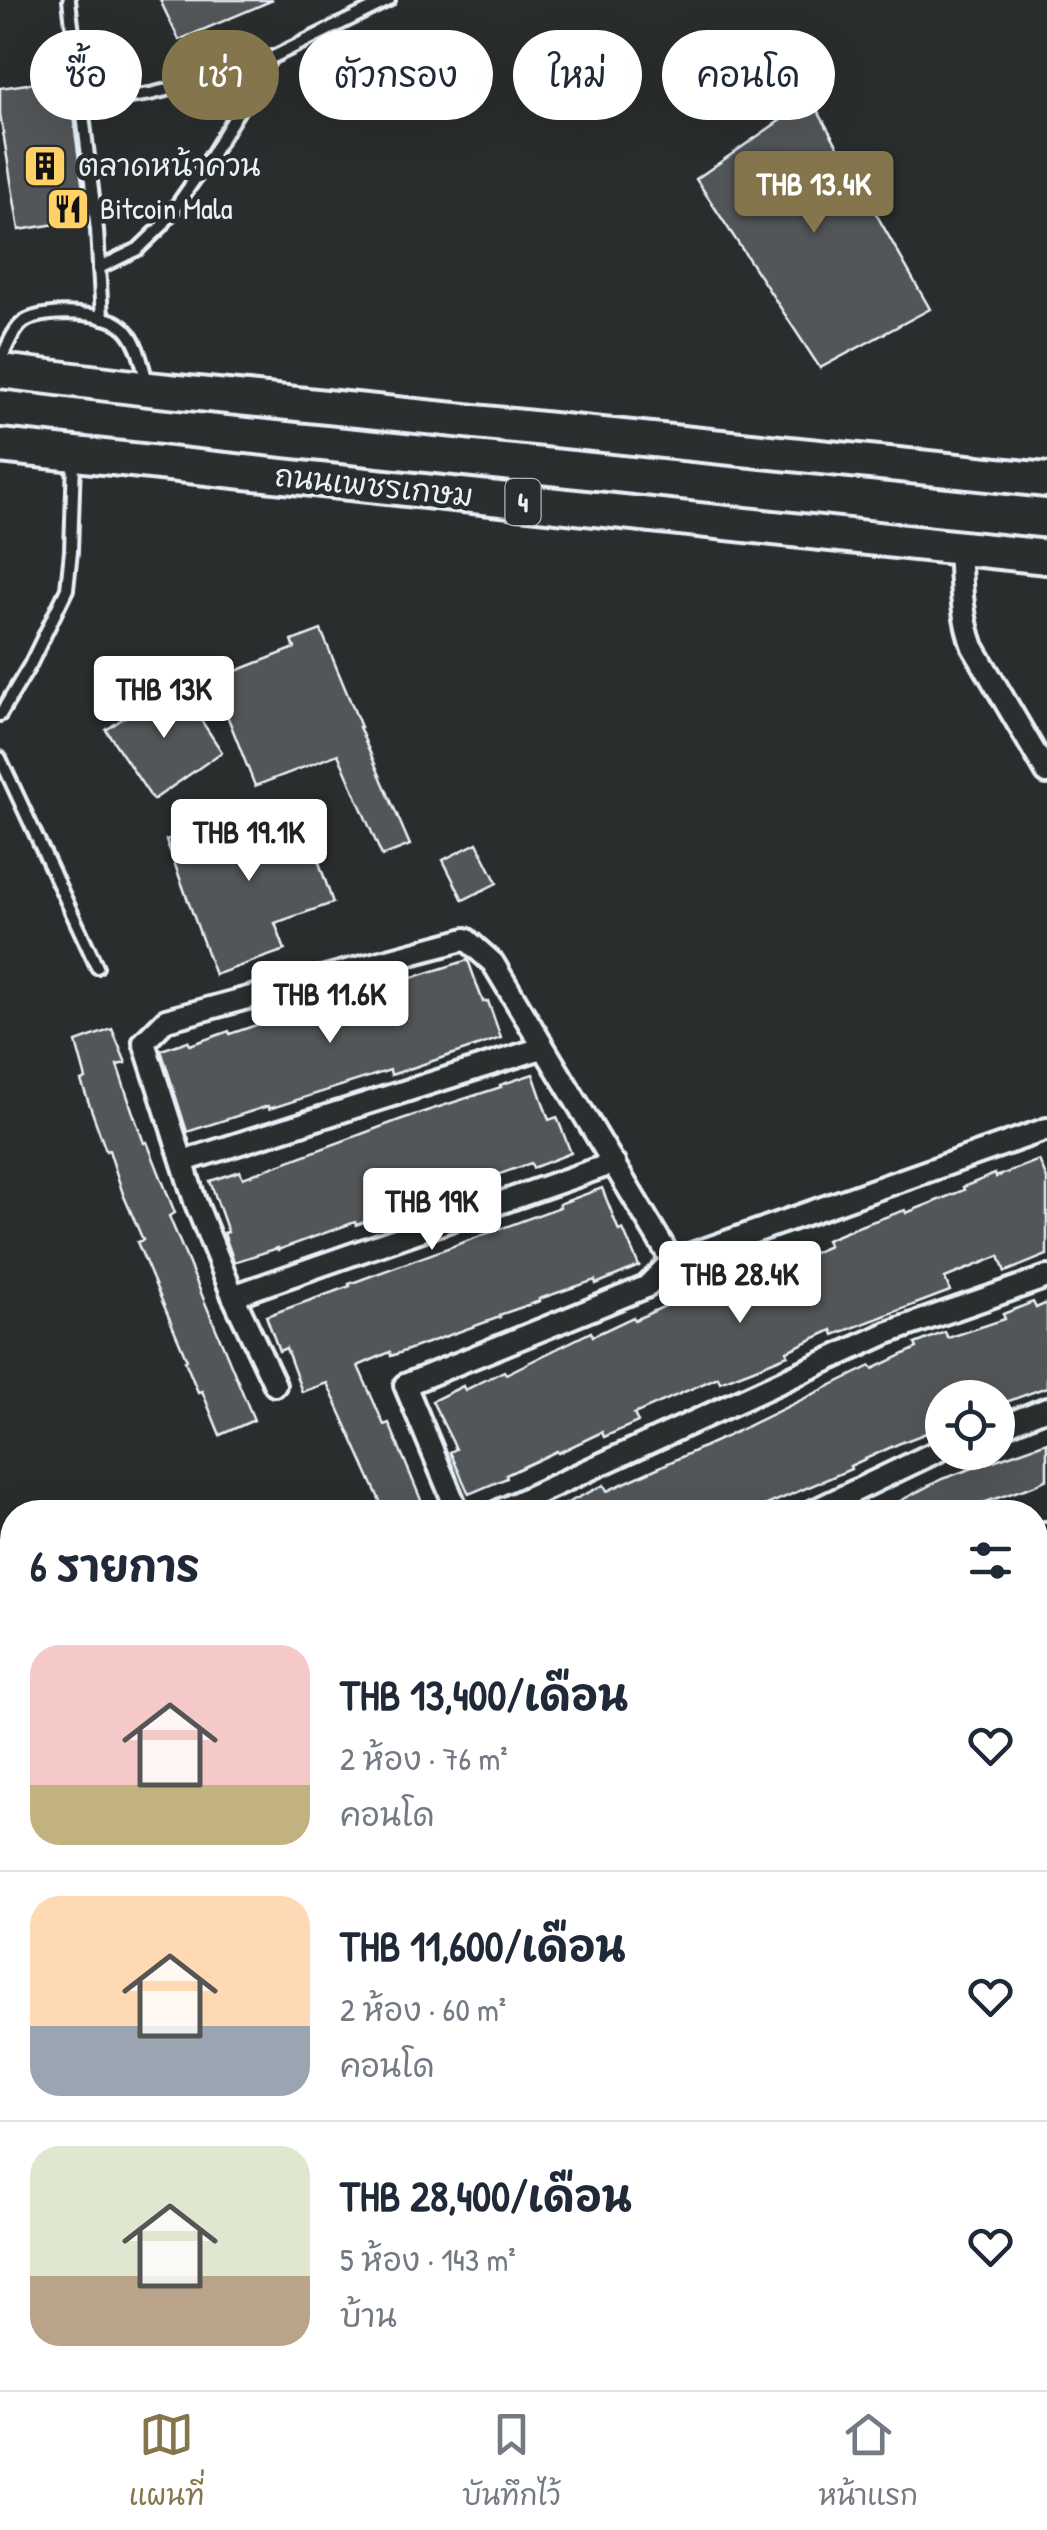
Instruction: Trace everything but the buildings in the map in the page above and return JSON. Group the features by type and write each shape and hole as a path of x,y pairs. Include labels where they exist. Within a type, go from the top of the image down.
{"highway":[{"path":"0,371 1047,480"},
{"name":"ถนนเพชรเกษม","path":"0,446 1047,557"}],"street":[{"path":"959,548 966,629 1047,773"},
{"path":"275,1385 233,1296 195,1201 144,1042 166,1020 466,939 493,963 672,1261"},
{"path":"184,1162 542,1048"},
{"path":"453,1500 405,1385 646,1288 672,1261 1047,1129"},
{"path":"233,1296 614,1162"},
{"path":"523,1500 887,1333 1047,1277"},
{"path":"1015,1421 1047,1408"},
{"path":"836,1500 925,1457"}],"lane":[{"path":"68,0 72,30"},
{"path":"279,54 389,0"},
{"path":"83,120 97,230 102,318"},
{"path":"99,268 138,249 162,226 234,120"},
{"path":"0,361 25,321 48,315 102,318 118,322 128,330 149,388"},
{"path":"0,715 67,589 74,454"},
{"path":"0,758 96,967"}],"place":[{"name":"ตลาดหน้าควน","path":"45,166"},
{"name":"Bitcoin Mala","path":"68,209"}]}
